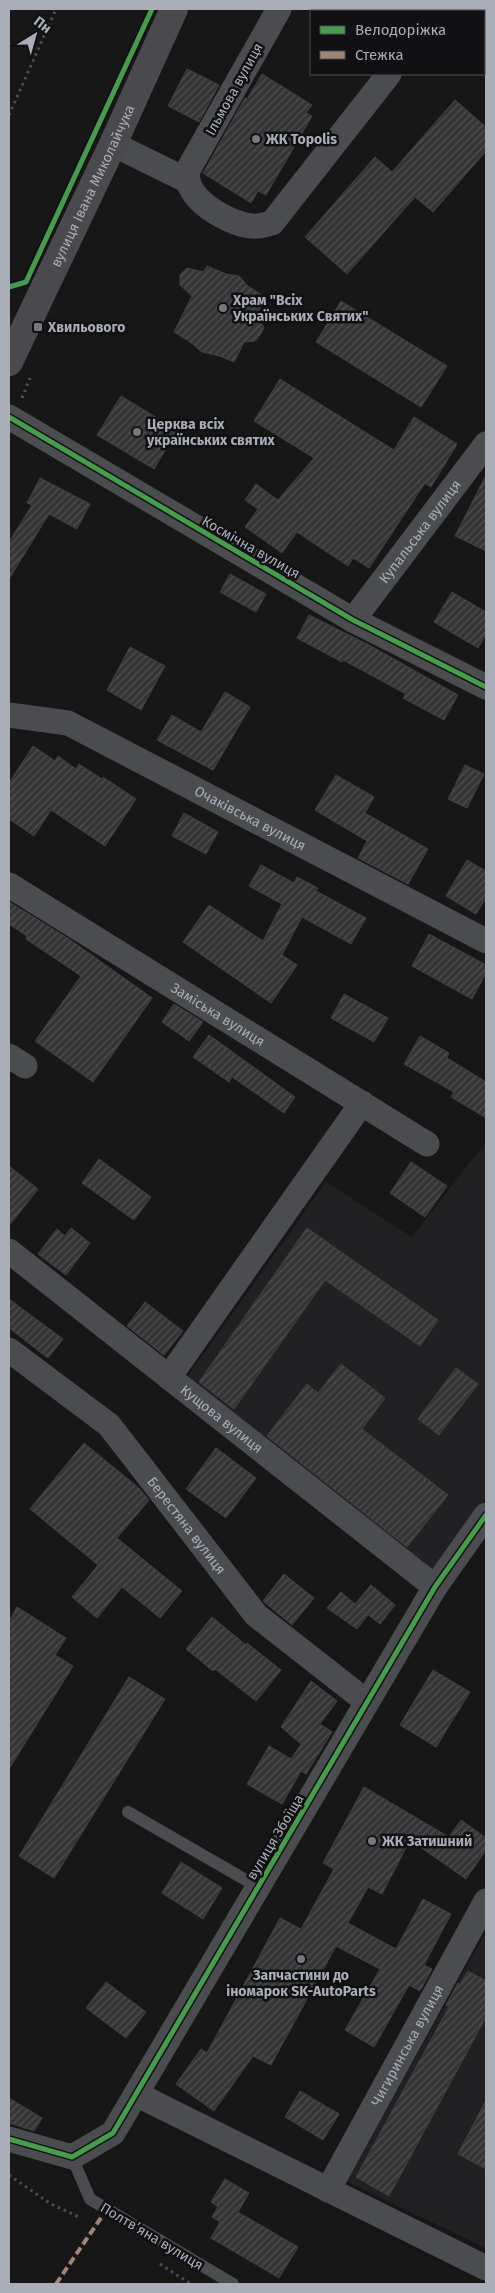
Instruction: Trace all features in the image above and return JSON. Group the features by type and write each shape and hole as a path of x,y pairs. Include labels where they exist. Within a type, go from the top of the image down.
{"main road":[{"name":"вулиця Івана Миколайчука","path":"9,362 113,144 174,9"}],"street":[{"name":"Ільмова вулиця","path":"188,176 279,9"},
{"path":"113,144 188,176 189,186 215,213 236,223 254,226 272,223 389,75"},
{"name":"Космічна вулиця","path":"9,418 353,620 486,687"},
{"name":"Купальська вулиця","path":"353,620 486,444"},
{"name":"Очаківська вулиця","path":"9,715 68,723 486,941"},
{"name":"Заміська вулиця","path":"9,885 427,1144"},
{"path":"169,1378 362,1103"},
{"name":"Кущова вулиця","path":"9,1251 435,1587"},
{"name":"Берестяна вулиця","path":"9,1350 109,1425 256,1615 367,1702"},
{"name":"вулиця Збоїща","path":"72,2157 113,2133 435,1587 486,1515"},
{"name":"Чигиринська вулиця","path":"328,2190 486,1901"},
{"path":"136,2094 486,2268"},
{"path":"9,2139 72,2157"}],"lane":[{"path":"128,1812 258,1887"},
{"name":"Полтвʼяна вулиця","path":"72,2157 90,2199 233,2284"}],"path":[{"path":"9,115 56,9"},
{"path":"9,2175 51,2204 87,2220"},
{"path":"152,2259 191,2284"}],"shaded area":[{"path":"486,1142 486,1498 428,1575 183,1383 326,1182 412,1237"},
{"path":"486,1932 486,2248 346,2181"}],"building":[{"path":"187,69 219,85 199,122 168,106"},
{"name":"ЖК Topolis","path":"262,74 312,105 306,113 312,116 266,195 258,191 251,203 203,173 245,98 247,99"},
{"path":"455,100 486,127 486,151 433,212 415,197 347,274 305,237 375,157 392,172"},
{"name":"Храм \"Всіх Українських Святих\"","path":"207,266 226,274 239,276 248,286 265,297 256,318 264,327 261,334 255,341 244,342 234,362 220,356 202,352 174,332 192,296 180,285 180,275 187,268 204,272"},
{"path":"341,301 447,366 421,407 316,342"},
{"path":"280,379 394,450 414,417 457,444 431,487 425,483 369,568 353,558 348,566 297,532 282,553 245,527 258,509 245,500 256,484 278,500 314,458 254,421"},
{"name":"Церква всіх українських святих","path":"121,396 177,430 154,469 97,435"},
{"path":"486,475 486,551 455,536"},
{"path":"40,478 90,504 77,529 49,514 9,579 9,542 32,505 27,503"},
{"path":"230,574 266,594 256,612 220,592"},
{"path":"452,592 486,612 486,634 478,648 434,622"},
{"path":"309,615 369,645 458,695 444,720 403,698 406,694 297,638"},
{"path":"130,647 165,666 141,710 107,690"},
{"path":"225,692 250,707 213,770 157,740 172,715 201,732"},
{"path":"33,746 55,761 58,756 76,769 79,764 136,799 105,846 51,810 34,836 9,819 9,783"},
{"path":"465,765 484,774 467,808 448,799"},
{"path":"336,775 374,797 365,813 428,849 408,884 358,858 367,841 315,810"},
{"path":"184,813 218,832 206,854 172,836"},
{"path":"467,860 486,871 486,898 476,914 446,896"},
{"path":"261,865 294,883 297,877 318,888 316,891 366,918 351,944 302,917 282,955 297,965 271,1003 183,942 209,905 263,941 282,904 249,886"},
{"path":"9,902 69,939 152,998 93,1082 35,1041 81,976 26,939 27,936 9,924"},
{"path":"429,934 486,965 486,973 472,999 412,966"},
{"path":"344,994 388,1018 374,1042 331,1018"},
{"path":"174,1004 203,1022 189,1041 162,1022"},
{"path":"209,1035 295,1097 284,1113 232,1077 229,1082 193,1057"},
{"path":"420,1036 449,1053 447,1058 486,1082 486,1118 451,1097 454,1092 404,1064"},
{"path":"99,1159 151,1197 134,1220 82,1183"},
{"path":"411,1162 447,1186 425,1217 390,1193"},
{"path":"9,1166 38,1189 9,1226"},
{"path":"71,1228 90,1243 66,1275 38,1254 57,1229 65,1236"},
{"path":"307,1228 438,1320 420,1346 325,1280 234,1409 199,1382"},
{"path":"9,1299 63,1339 48,1358 9,1328"},
{"path":"145,1302 183,1331 164,1355 127,1326"},
{"path":"341,1364 385,1398 362,1429 448,1495 407,1547 267,1436 307,1384 318,1393"},
{"path":"456,1368 478,1384 439,1435 418,1419"},
{"path":"84,1443 140,1489 149,1500 117,1538 182,1591 160,1618 122,1587 97,1618 72,1597 98,1565 30,1509"},
{"path":"216,1448 256,1478 226,1518 186,1489"},
{"path":"284,1574 314,1598 292,1625 263,1601"},
{"path":"371,1585 395,1605 380,1624 362,1610 368,1615 357,1629 327,1608 341,1592 355,1604"},
{"path":"17,1607 66,1638 55,1655 73,1666 9,1769 9,1621"},
{"path":"212,1617 281,1670 256,1701 215,1669 213,1671 186,1649"},
{"path":"433,1670 470,1692 436,1747 400,1725"},
{"path":"129,1677 165,1699 54,1878 19,1856"},
{"path":"311,1681 337,1701 320,1724 332,1732 306,1774 301,1771 282,1804 247,1784 269,1746 291,1759 301,1744 281,1727"},
{"path":"364,1787 449,1837 461,1820 486,1838 486,1850 466,1879 410,1840 382,1894 368,1887 348,1923 396,1949 423,1899 451,1914 424,1965 432,1969 420,1991 409,1985 374,2047 345,2030 380,1969 336,1946 271,2065 253,2056 214,2111 176,2084 201,2049 207,2053 280,1918 301,1929 334,1869 323,1863"},
{"path":"181,1862 222,1888 203,1919 162,1893"},
{"path":"468,1971 486,1981 486,2017 389,2196 356,2177 449,2007 446,2005 458,1983 460,1985"},
{"path":"106,1982 146,2012 126,2038 86,2008"},
{"path":"300,2091 339,2114 323,2140 285,2117"},
{"path":"9,2098 42,2118 34,2131 9,2123"},
{"path":"486,2100 486,2169 458,2154"},
{"path":"225,2179 249,2193 238,2212 298,2247 279,2278 211,2238 220,2222 212,2217 218,2207 211,2202"}],"marked path":[{"path":"56,2284 107,2209"}],"cycle path":[{"path":"9,287 26,282 152,9"},
{"path":"9,417 353,620 486,687"},
{"path":"9,2139 72,2157 113,2133 435,1587 486,1515"}],"place":[{"name":"ЖК Topolis","path":"256,139"},
{"name":"Храм \"Всіх Українських Святих\"","path":"223,308"},
{"name":"Хвильового","path":"38,327"},
{"name":"Церква всіх українських святих","path":"137,432"},
{"name":"ЖК Затишний","path":"372,1841"},
{"name":"Запчастини до іномарок SK-AutoParts","path":"301,1959"}]}
